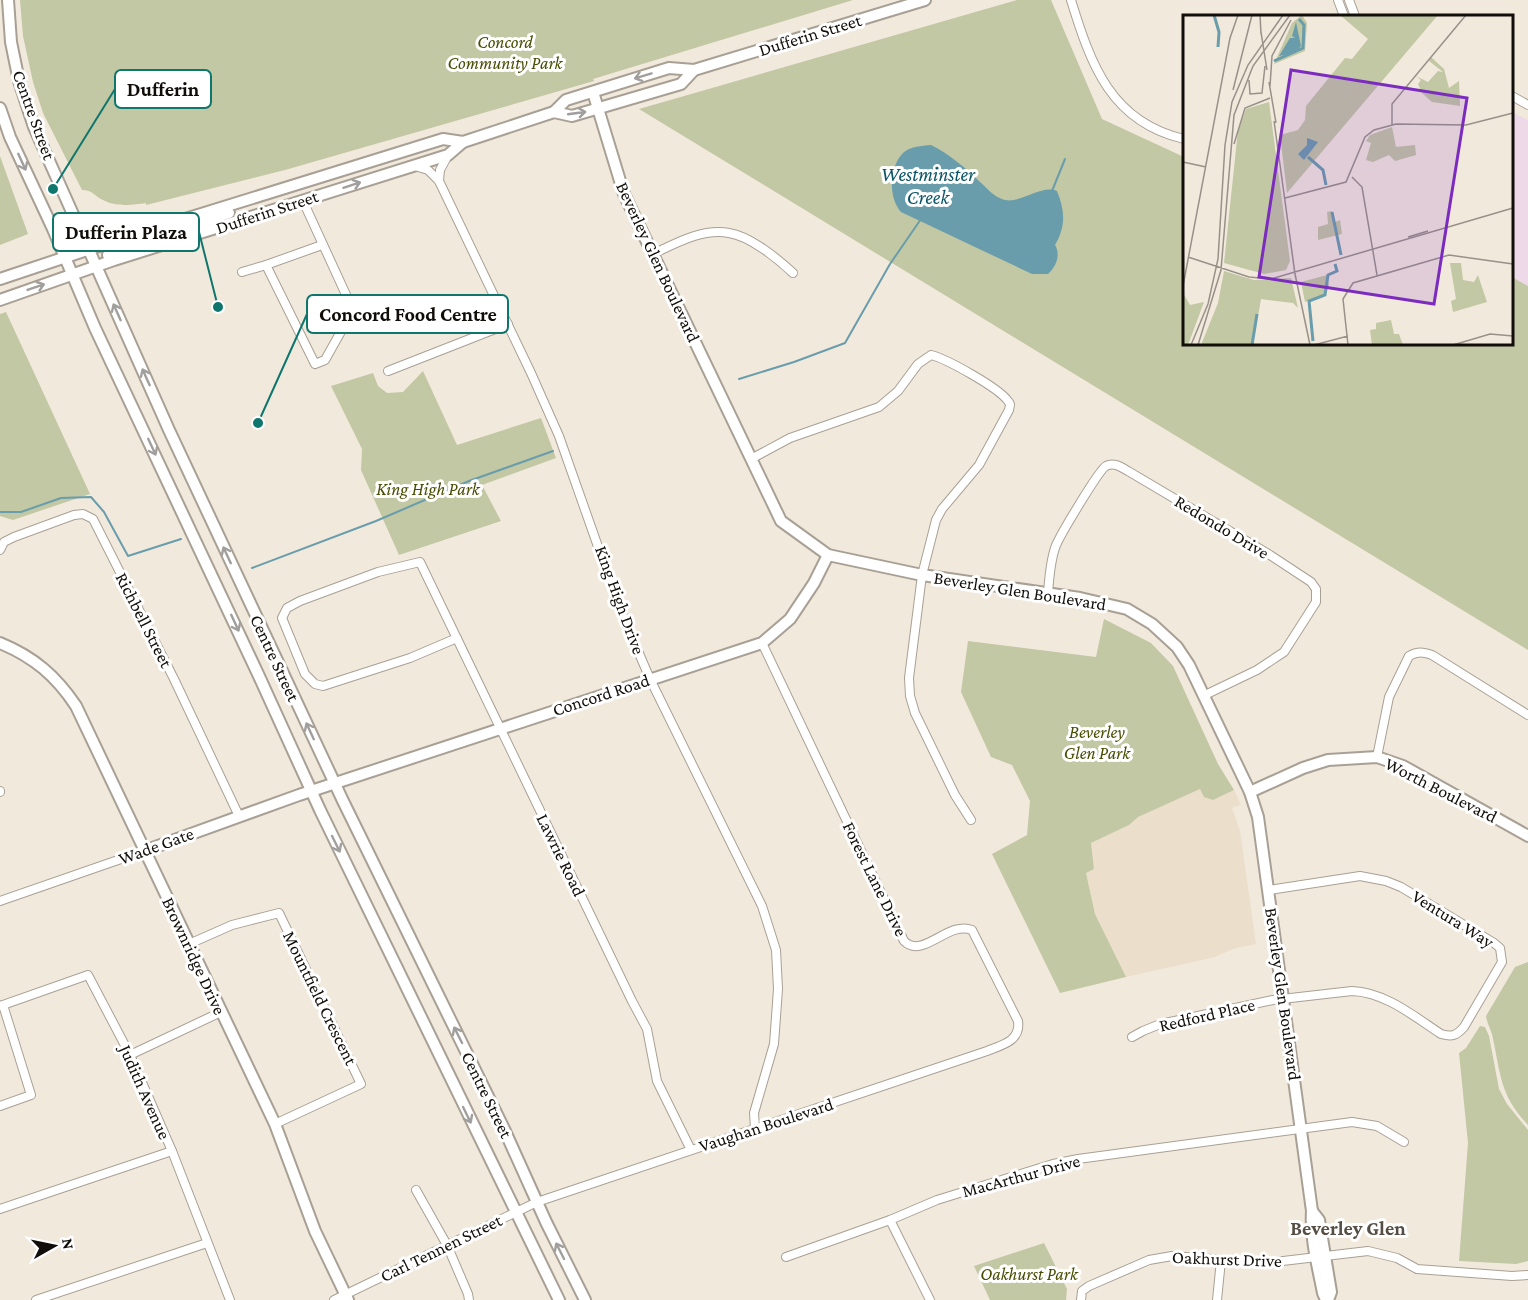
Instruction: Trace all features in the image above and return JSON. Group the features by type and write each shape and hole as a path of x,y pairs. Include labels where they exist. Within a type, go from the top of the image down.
{"main road":[{"name":"Centre Street","path":"8,0 11,42 19,81 34,127 169,430 335,784 585,1300"},
{"name":"Dufferin Street","path":"0,279 66,256 443,139 463,141 554,112 566,100 669,68 694,70 925,0"},
{"name":"Dufferin Street","path":"554,112 572,116 681,84 694,70"},
{"name":"Beverley Glen Boulevard","path":"593,92 624,194 781,520 828,555 922,575 1080,598 1127,609 1152,624 1177,647 1205,695 1250,792 1258,817 1302,1129 1312,1211 1311,1222 1321,1257 1323,1293 1327,1300"},
{"name":"Centre Street","path":"0,108 10,136 66,256 83,299 311,791 559,1300"},
{"name":"Dufferin Street","path":"0,300 85,270 95,264 448,155 463,141"},
{"path":"95,264 243,208 284,189"},
{"path":"83,299 81,287 85,270"},
{"name":"Concord Road","path":"311,791 762,643 790,619 814,583 828,555"},
{"name":"Brownridge Drive","path":"0,643 17,650 48,671 72,700 275,1124 315,1231 346,1298"},
{"name":"Worth Boulevard","path":"1250,792 1328,760 1377,757 1402,766 1528,836"},
{"name":"Wade Gate","path":"144,851 311,791"}],"street":[{"path":"1071,0 1081,34 1099,75 1120,106 1136,118 1172,136 1183,139"},
{"path":"1338,0 1344,15"},
{"path":"1349,0 1355,15"},
{"path":"1513,97 1528,105"},
{"path":"439,181 440,170 448,155"},
{"path":"414,165 428,170 439,181"},
{"name":"King High Drive","path":"439,181 559,436 620,609 650,679 762,906 776,950 778,989 774,1044 754,1113 755,1128"},
{"path":"266,265 315,364 325,360 353,310 303,201"},
{"path":"653,254 692,237 730,233 767,251 793,273"},
{"path":"242,272 322,245"},
{"path":"387,372 508,324"},
{"path":"751,459 790,438 879,407 898,391 918,364 931,355 940,357 1007,399 1010,405 1009,410 979,465 942,509 936,520 922,575 909,678 910,696 915,713 955,795 971,820"},
{"name":"Redondo Drive","path":"1048,594 1055,546 1096,478 1105,467 1110,465 1117,465 1128,471 1270,555 1311,582 1316,589 1316,602 1284,651 1257,670 1205,695"},
{"name":"Richbell Street","path":"0,550 4,542 14,537 74,514 83,514 93,519 174,679 239,816"},
{"name":"Lawrie Road","path":"458,638 410,658 331,684 315,684 305,674 282,622 286,608 378,572 420,562 458,638 647,1029 657,1081 691,1150"},
{"name":"Forest Lane Drive","path":"762,643 904,941 909,945 919,946 953,929 966,927 972,930 1018,1021 1019,1030 1015,1036"},
{"path":"1377,757 1389,697 1409,656 1415,653 1423,652 1432,655 1528,715"},
{"name":"Wade Gate","path":"0,901 144,851"},
{"name":"Ventura Way","path":"1269,890 1360,876 1386,881 1401,887 1494,943 1500,948 1502,956 1502,962 1492,981 1464,1027 1450,1037 1365,991 1284,998"},
{"name":"Mountfield Crescent","path":"189,944 232,925 279,913 351,1062 361,1084 275,1124"},
{"name":"Judith Avenue","path":"2,1006 88,975 130,1055 172,1151 230,1300"},
{"name":"Redford Place","path":"1132,1037 1160,1024 1284,998"},
{"path":"0,1106 31,1095 2,1006"},
{"path":"130,1055 221,1012"},
{"name":"Vaughan Boulevard","path":"515,1212 537,1202 987,1051 1011,1041 1015,1036"},
{"name":"MacArthur Drive","path":"786,1257 890,1220 937,1200 1053,1164 1359,1122 1382,1128 1404,1142"},
{"path":"0,1209 172,1151"},
{"path":"416,1190 447,1245 469,1300"},
{"name":"Carl Tennen Street","path":"334,1300 346,1298 515,1212"},
{"path":"890,1220 930,1300"},
{"path":"36,1300 207,1243"},
{"name":"Oakhurst Drive","path":"1081,1300 1082,1292 1089,1286 1149,1260 1172,1256 1265,1263 1368,1251 1397,1258 1417,1269 1512,1276 1528,1275"},
{"path":"1217,1300 1221,1260"}],"shaded area":[{"path":"1513,112 1528,120 1528,286 1513,278"},
{"path":"1200,789 1213,800 1234,790 1241,805 1232,808 1240,831 1256,944 1236,948 1215,957 1126,977 1095,914 1086,873 1094,869 1091,843 1129,825 1137,817"}],"green space":[{"name":"Concord Community Park","path":"20,0 853,0 593,79 594,81 285,170 146,205 146,203 118,205 82,190 43,113 33,82 23,36"},
{"path":"1017,0 1051,0 1102,119 1183,157 1183,345 1513,345 1513,278 1528,286 1528,650 639,109"},
{"path":"0,156 28,234 0,245"},
{"path":"6,312 90,494 13,520 0,516 0,314"},
{"name":"King High Park","path":"423,371 457,445 541,418 556,458 482,485 501,521 399,555 361,470 362,449 331,386 373,373 378,386 387,393 403,392"},
{"name":"Beverley Glen Park","path":"1104,619 1151,643 1173,666 1218,764 1234,790 1213,800 1204,797 1200,789 1138,817 1129,825 1091,843 1094,869 1086,873 1095,914 1126,977 1060,993 992,854 1027,835 1030,801 1012,765 991,757 961,692 968,641 1096,657"},
{"path":"1528,962 1528,1125 1512,1104 1503,1085 1486,1016 1515,967"},
{"path":"1480,1026 1485,1027 1489,1036 1499,1089 1507,1104 1528,1130 1528,1261 1516,1264 1459,1261 1468,1143 1459,1053 1466,1048"},
{"name":"Oakhurst Park","path":"1044,1243 1067,1289 1066,1300 990,1300 974,1266"}],"water":[{"name":"Westminster Creek","path":"931,145 957,162 993,194 1002,199 1015,200 1044,190 1057,191 1062,205 1063,225 1055,245 1058,253 1057,261 1048,274 1032,274 901,212 892,191 893,174 898,159 909,149"}],"waterway":[{"name":"Westminster Creek","path":"1052,191 1065,159"},
{"name":"Westminster Creek","path":"739,379 845,343 890,264 921,219"},
{"name":"Westminster Creek","path":"252,568 376,521 469,481 553,451"},
{"name":"Westminster Creek","path":"0,512 21,512 61,498 91,497 104,512 128,556 181,539"}],"place":[{"name":"Dufferin","path":"53,189"},
{"name":"Dufferin Plaza","path":"218,307"},
{"name":"Concord Food Centre","path":"258,423"}],"district":[{"name":"Beverley Glen","path":"1348,1228"}]}
